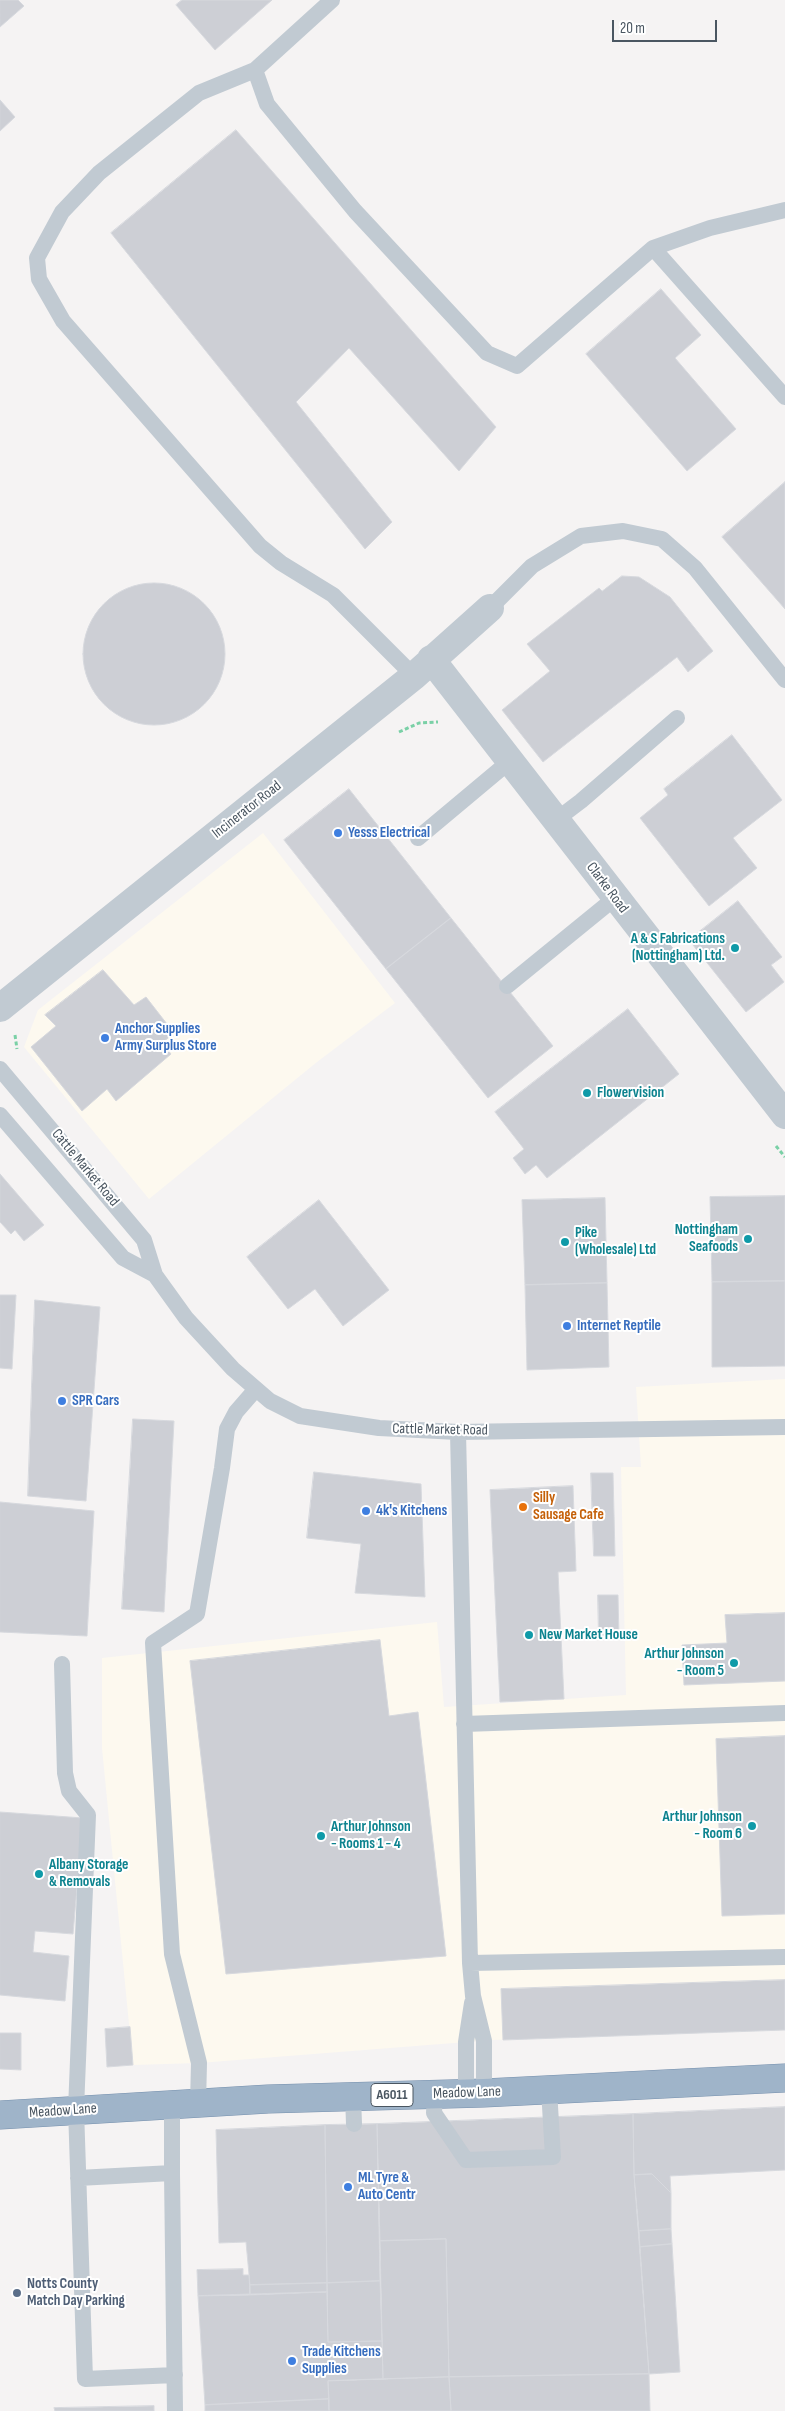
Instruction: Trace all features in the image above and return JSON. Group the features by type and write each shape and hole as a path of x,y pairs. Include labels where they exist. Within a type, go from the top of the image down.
{"highway":[{"name":"Meadow Lane","path":"0,2115 353,2096 475,2093 785,2078"}],"street":[{"name":"Incinerator Road","path":"10,1017 422,668 490,608"},
{"name":"Clarke Road","path":"422,668 510,761 785,1115"}],"lane":[{"path":"332,0 255,70 199,93 99,173 62,212 42,246 37,258 39,279 63,321 98,364 260,546 288,568 333,595 422,668"},
{"path":"255,70 267,104 355,212 487,353 517,366 653,248 710,228 785,210"},
{"path":"653,248 785,397"},
{"path":"490,608 532,566 581,536 623,531 662,539 695,568 785,680"},
{"path":"556,820 678,718"},
{"path":"418,838 510,761"},
{"path":"507,986 615,898"},
{"name":"Cattle Market Road","path":"0,1069 144,1240 155,1275 186,1318 233,1369 256,1389 270,1401 300,1416 379,1428 458,1432 785,1426"},
{"name":"Cattle Market Road","path":"0,1116 123,1258 155,1275"},
{"path":"176,2411 172,2172 185,2104 199,2063 172,1954 153,1643 197,1614 227,1430 236,1412 256,1389"},
{"path":"458,1432 470,1964 473,1996 466,2042 475,2093"},
{"path":"62,1664 66,1773 69,1790 88,1815 76,2110 85,2379 175,2375"},
{"path":"464,1724 785,1713"},
{"path":"470,1964 785,1957"},
{"path":"435,2093 434,2113 466,2160 553,2157 549,2089"},
{"path":"353,2096 354,2124"},
{"path":"78,2178 172,2172"}],"path":[{"path":"398,732 419,723 439,722 446,726"},
{"path":"10,1017 17,1051"},
{"path":"774,1143 785,1157"}],"shaded area":[{"path":"263,833 395,1003 317,1062 149,1199 24,1047 38,1010"},
{"path":"785,1379 785,2030 492,2040 199,2063 133,2065 102,1748 102,1658 437,1622 444,1707 626,1695 621,1467 641,1467 636,1387"}],"building":[{"path":"0,0 18,0 24,6 0,27"},
{"path":"182,0 272,0 215,50 176,5"},
{"path":"0,100 15,117 0,131"},
{"path":"236,130 496,427 459,471 349,348 296,402 392,522 365,549 111,233"},
{"path":"661,289 701,335 675,358 736,429 687,471 586,354"},
{"path":"785,482 785,609 722,537"},
{"path":"622,576 639,577 670,597 713,651 688,672 677,657 543,762 502,710 550,671 527,644 599,588 602,591"},
{"path":"154,583 168,584 181,588 194,595 204,604 213,614 220,627 224,640 224,668 220,681 213,694 204,704 194,713 181,720 168,724 154,725 140,724 127,720 114,713 104,704 95,694 88,681 84,668 83,654 84,640 88,627 95,614 104,604 114,595 127,588 140,584"},
{"path":"732,735 782,800 733,838 757,868 709,906 640,818 668,795 664,789"},
{"path":"349,789 451,918 386,969 284,840"},
{"name":"A & S Fabrications (Nottingham) Ltd.","path":"738,901 782,957 771,965 784,982 746,1012 689,940"},
{"path":"451,918 553,1046 488,1098 386,969"},
{"name":"Anchor Supplies Army Surplus Store","path":"103,970 134,1005 146,997 174,1033 162,1043 171,1054 116,1101 107,1089 82,1111 31,1047 56,1026 45,1015"},
{"name":"Flowervision","path":"628,1009 679,1074 547,1178 536,1165 525,1174 513,1158 524,1149 495,1112"},
{"path":"0,1174 44,1225 24,1241 15,1230 11,1234 0,1222"},
{"name":"Nottingham Seafoods","path":"785,1196 785,1281 712,1282 710,1197"},
{"name":"Pike (Wholesale) Ltd","path":"605,1198 607,1283 525,1285 522,1200"},
{"path":"319,1200 389,1290 343,1326 315,1289 288,1309 247,1257"},
{"path":"785,1281 785,1366 712,1367 712,1282"},
{"name":"Internet Reptile","path":"607,1283 609,1367 527,1370 525,1285"},
{"path":"0,1295 16,1295 12,1369 0,1368"},
{"name":"SPR Cars","path":"35,1300 100,1307 86,1501 28,1496"},
{"path":"133,1419 174,1421 164,1612 122,1609"},
{"name":"4k's Kitchens","path":"314,1472 421,1484 425,1597 355,1593 361,1544 307,1538"},
{"path":"591,1473 613,1473 615,1556 594,1556"},
{"name":"New Market House","path":"573,1486 576,1571 558,1572 564,1699 500,1702 490,1490"},
{"path":"0,1502 94,1511 87,1636 0,1632"},
{"path":"598,1595 618,1595 619,1638 599,1638"},
{"name":"Arthur Johnson - Room 5","path":"785,1613 785,1681 684,1685 682,1645 727,1643 725,1615"},
{"name":"Arthur Johnson - Rooms 1 - 4","path":"380,1640 389,1716 418,1712 446,1956 226,1974 190,1661"},
{"name":"Arthur Johnson - Room 6","path":"785,1736 785,1914 722,1916 716,1739"},
{"name":"Albany Storage & Removals","path":"0,1812 83,1818 73,1934 35,1931 33,1952 69,1956 65,2001 0,1995"},
{"path":"785,1980 785,2030 503,2040 501,1989"},
{"path":"130,2027 133,2065 107,2067 105,2029"},
{"path":"0,2033 21,2033 21,2070 0,2069"},
{"path":"785,2107 785,2170 670,2176 671,2193 652,2174 634,2175 633,2114"},
{"path":"633,2114 634,2175 649,2374 449,2377 446,2239 380,2241 377,2124"},
{"path":"377,2124 380,2281 327,2283 325,2125"},
{"path":"325,2125 327,2283 250,2285 246,2242 219,2243 216,2130"},
{"path":"652,2174 671,2193 671,2229 639,2231 634,2175"},
{"path":"671,2229 672,2244 640,2247 639,2231"},
{"path":"446,2239 449,2377 383,2379 380,2241"},
{"path":"672,2244 680,2372 649,2374 640,2247"},
{"path":"243,2269 243,2275 249,2275 250,2295 198,2296 197,2270"},
{"path":"380,2281 382,2341 328,2342 327,2283"},
{"path":"327,2283 327,2292 250,2295 250,2285"},
{"name":"Trade Kitchens Supplies","path":"327,2292 328,2342 382,2341 383,2379 328,2381 329,2399 205,2405 198,2296"},
{"path":"649,2374 650,2411 451,2411 449,2377"},
{"path":"449,2377 451,2411 329,2411 328,2381"},
{"path":"329,2399 329,2411 205,2411 205,2405"},
{"path":"154,2406 154,2411 55,2411 54,2408"}],"place":[{"name":"Yesss Electrical","path":"338,833"},
{"name":"A & S Fabrications (Nottingham) Ltd.","path":"735,948"},
{"name":"Anchor Supplies Army Surplus Store","path":"105,1038"},
{"name":"Flowervision","path":"587,1093"},
{"name":"Nottingham Seafoods","path":"748,1239"},
{"name":"Pike (Wholesale) Ltd","path":"565,1242"},
{"name":"Internet Reptile","path":"567,1326"},
{"name":"SPR Cars","path":"62,1401"},
{"name":"Silly Sausage Cafe","path":"523,1507"},
{"name":"4k's Kitchens","path":"366,1511"},
{"name":"New Market House","path":"529,1635"},
{"name":"Arthur Johnson - Room 5","path":"734,1663"},
{"name":"Arthur Johnson - Room 6","path":"752,1826"},
{"name":"Arthur Johnson - Rooms 1 - 4","path":"321,1836"},
{"name":"Albany Storage & Removals","path":"39,1874"},
{"name":"ML Tyre & Auto Centr","path":"348,2187"},
{"name":"Notts County Match Day Parking","path":"17,2293"},
{"name":"Trade Kitchens Supplies","path":"292,2361"}]}
